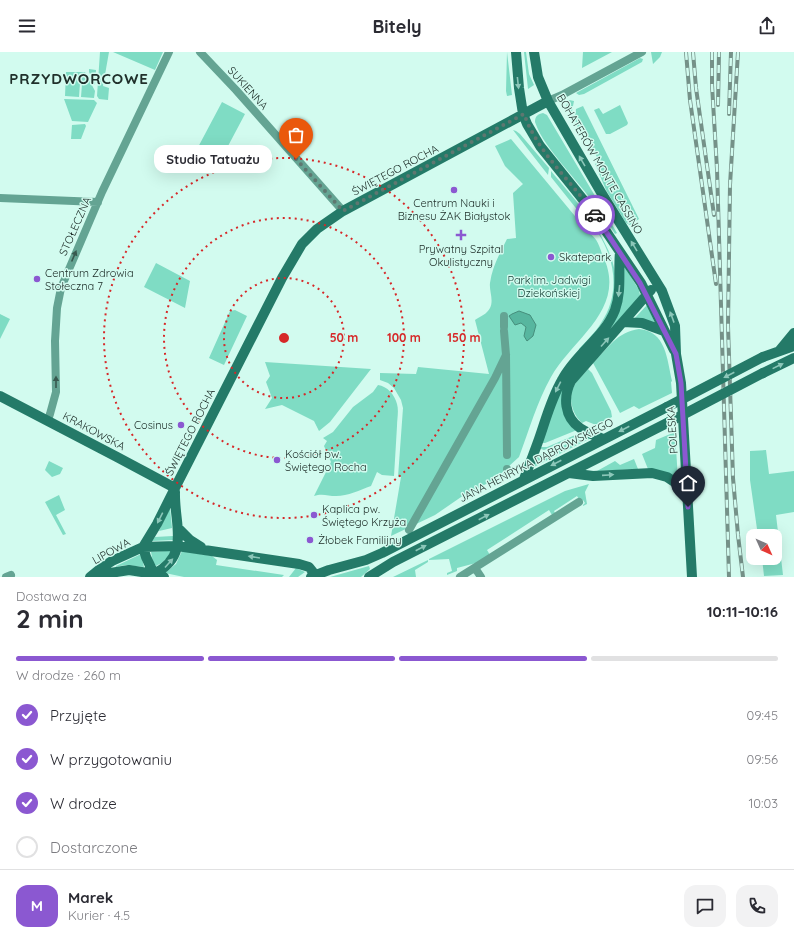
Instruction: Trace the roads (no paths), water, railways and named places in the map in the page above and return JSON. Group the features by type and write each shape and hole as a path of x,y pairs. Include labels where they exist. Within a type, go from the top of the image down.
{"street":[{"name":"STOŁECZNA","path":"48,420 56,392 55,341 58,298 72,261 98,202 169,52"},
{"name":"SUKIENNA","path":"200,52 236,90 343,211"},
{"path":"516,52 519,88 527,124 540,146 593,212 647,295"},
{"name":"BOHATERÓW MONTE CASSINO","path":"534,52 538,77 548,100 602,194 657,283"},
{"name":"ŚWIĘTEGO ROCHA","path":"143,547 157,524 286,271 302,244 317,229 343,211 548,100 562,95 642,52"},
{"path":"0,198 98,202"},
{"path":"524,479 552,400 563,377 604,329 616,308 620,283 618,269 620,252"},
{"path":"606,438 581,429 574,423 569,414 566,403 567,390 571,381 657,283"},
{"name":"POLESKA","path":"657,283 662,291 675,326 676,354 681,383 692,577"},
{"name":"POLESKA","path":"647,295 676,354"},
{"path":"504,316 507,455"},
{"path":"623,322 642,324 664,331"},
{"path":"779,351 794,333"},
{"name":"JANA HENRYKA DĄBROWSKIEGO","path":"315,576 377,556 763,357 794,346"},
{"path":"409,530 495,378 506,355"},
{"path":"369,577 393,562 794,358"},
{"name":"KRAKOWSKA","path":"0,396 175,488"},
{"path":"570,473 593,476 652,473 667,477 688,491"},
{"name":"ŚWIĘTEGO ROCHA","path":"175,488 178,546"},
{"path":"460,577 579,502"},
{"path":"178,528 190,540 208,550"},
{"path":"178,546 173,559 162,570 159,576 146,557 143,547 178,546 299,564 309,567 315,576"},
{"name":"LIPOWA","path":"91,576 112,561 143,547"},
{"path":"381,577 393,562"},
{"path":"475,568 481,577"},
{"name":"LIPOWA","path":"91,576 129,570 159,576"}],"railway":[{"path":"686,52 690,100 716,284"},
{"path":"693,52 696,88 714,215"},
{"path":"712,52 712,85 717,169 729,577"},
{"path":"718,105 719,52"},
{"path":"729,114 731,52"},
{"path":"738,52 730,185 728,326 733,478 743,577"}],"place":[{"name":"Studio Tatuażu","path":"296,159"},
{"name":"Centrum Nauki i Biznesu ŻAK Białystok","path":"454,190"},
{"name":"Prywatny Szpital Okulistyczny","path":"461,235"},
{"name":"Skatepark","path":"551,257"},
{"name":"Centrum Zdrowia Stołeczna 7","path":"37,279"},
{"name":"Cosinus","path":"181,425"},
{"name":"Kościół pw. Świętego Rocha","path":"277,460"},
{"name":"Kaplica pw. Świętego Krzyża","path":"314,515"},
{"name":"Żłobek Familijny","path":"310,540"}],"district":[{"name":"PRZYDWORCOWE","path":"79,78"}],"park label":[{"name":"Park im. Jadwigi Dziekońskiej","path":"549,286"}]}
